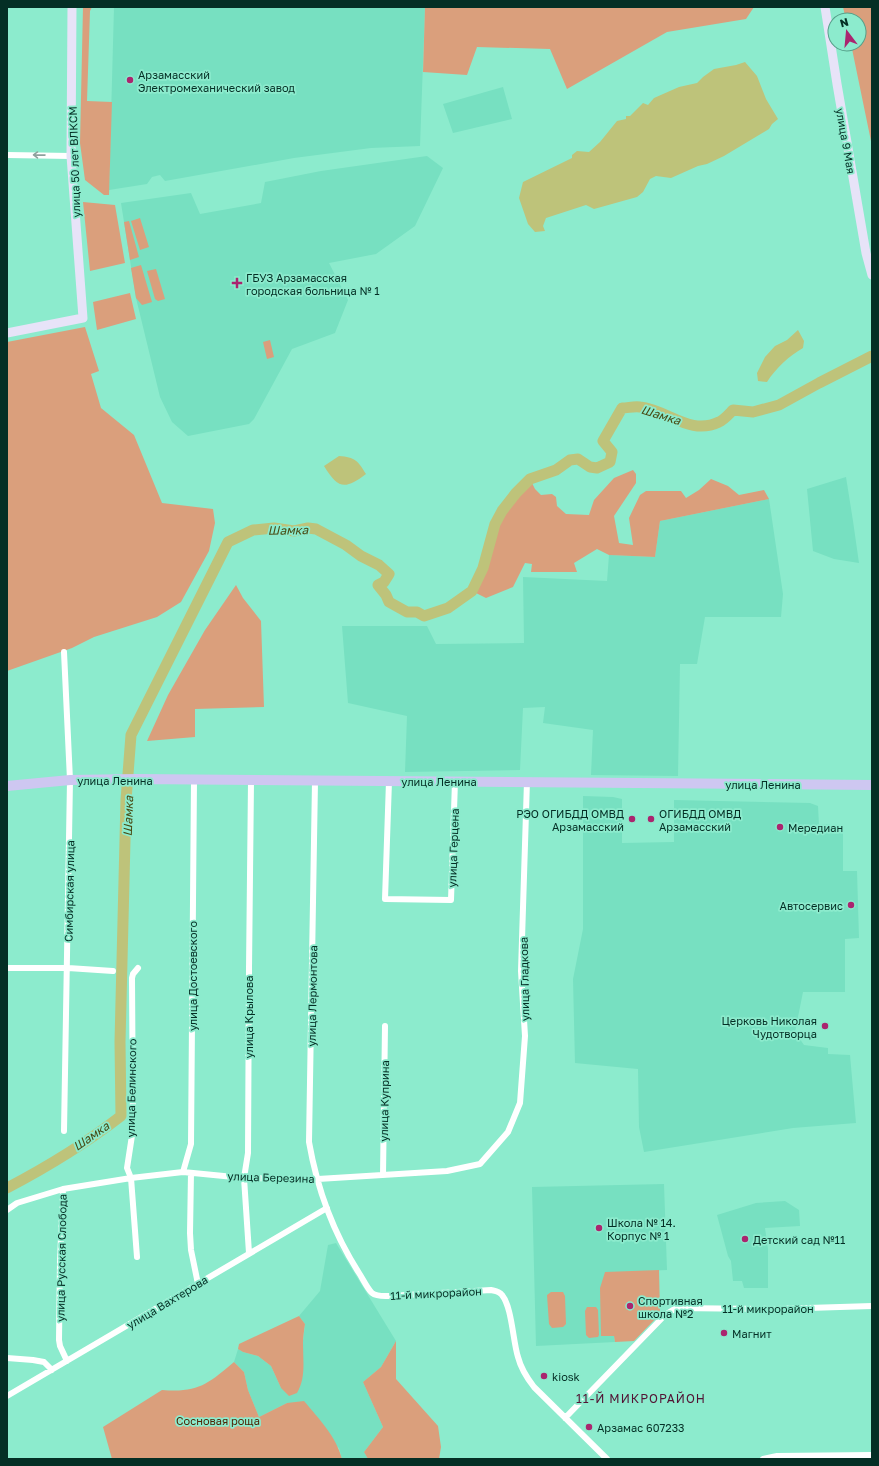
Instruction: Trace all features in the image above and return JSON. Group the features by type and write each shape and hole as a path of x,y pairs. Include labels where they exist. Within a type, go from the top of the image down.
{"main road":[{"name":"улица Ленина","path":"7,786 70,780 112,779 251,781 528,781 872,785"}],"street":[{"name":"улица 50 лет ВЛКСМ","path":"7,333 83,318 71,156 72,7"},
{"name":"улица 9 Мая","path":"825,7 836,84 866,253 872,275"},
{"path":"7,155 71,156"},
{"name":"Симбирская улица","path":"64,652 70,780 68,968 65,1023 64,1131"},
{"name":"улица Достоевского","path":"183,1172 191,1144 194,780"},
{"name":"улица Крылова","path":"249,1253 244,1178 248,1153 248,969 251,781"},
{"name":"улица Лермонтова","path":"315,781 309,1142 311,1157 327,1208"},
{"name":"улица Герцена","path":"389,781 385,899 451,900 455,781"},
{"name":"улица Гладкова","path":"480,1164 508,1132 520,1103 525,1036 521,970 528,781"},
{"path":"7,968 68,968 114,971"},
{"name":"улица Белинского","path":"137,1257 131,1178 127,1168 133,1129 132,974 138,968"},
{"name":"улица Куприна","path":"383,1175 385,1026"},
{"name":"улица Березина","path":"63,1189 131,1178 183,1172 244,1178 318,1179 447,1171 480,1164"},
{"path":"191,1173 191,1250 198,1284"},
{"name":"улица Русская Слобода","path":"7,1210 17,1203 63,1189 59,1340 66,1361"},
{"name":"улица Вахтерова","path":"7,1396 327,1208"},
{"name":"11-й микрорайон","path":"327,1208 332,1224 353,1265 373,1294 390,1296 491,1290 498,1291 506,1300 517,1356 523,1372 534,1387 607,1459"},
{"name":"11-й микрорайон","path":"564,1418 665,1315 676,1308 776,1309 872,1306"},
{"path":"7,1358 44,1362 52,1370"},
{"path":"763,1459 776,1456 872,1455"}],"shaded area":[{"path":"114,7 425,7 420,146 371,148 294,158 165,181 160,175 152,177 147,184 109,190"},
{"path":"745,62 757,76 766,99 778,119 769,129 724,156 707,164 698,166 671,178 656,176 650,179 643,192 637,197 594,209 586,205 546,218 543,226 545,231 535,232 528,224 519,198 523,182 572,158 572,155 577,151 589,152 600,142 617,121 626,119 626,116 630,116 643,103 648,105 654,98 679,87 697,83 714,69"},
{"path":"503,87 512,119 453,133 443,104"},
{"path":"427,156 443,168 415,226 376,254 329,263 348,300 335,333 292,349 254,419 249,424 188,436 172,422 160,397 136,298 121,203 191,193 200,214 261,203 265,182 321,171"},
{"path":"798,330 804,341 803,348 783,363 767,382 758,381 757,373 765,357 775,346 787,340"},
{"path":"339,456 349,457 356,460 366,474 353,483 347,485 338,483 329,474 324,466"},
{"path":"846,477 859,563 834,559 813,551 807,489"},
{"path":"769,499 783,594 781,617 705,617 697,664 680,664 678,776 591,775 593,730 543,723 545,707 523,708 520,770 405,772 407,716 348,703 342,626 427,626 436,644 524,643 523,577 607,581 609,555 655,557 660,521"},
{"path":"583,796 613,797 622,799 622,843 674,842 674,800 810,803 818,806 819,825 830,824 831,831 843,830 843,871 857,871 859,938 845,939 845,992 803,992 795,1032 804,1045 828,1048 828,1054 850,1055 856,1123 793,1128 644,1152 639,1127 638,1069 575,1063 573,979 583,929"},
{"name":"Школа № 14. Корпус № 1","path":"664,1184 667,1270 605,1273 601,1336 614,1336 615,1342 536,1346 532,1187"},
{"name":"Детский сад №11","path":"785,1201 799,1210 800,1226 765,1228 768,1249 768,1288 744,1288 742,1281 733,1281 731,1261 728,1256 717,1215 756,1203"},
{"path":"336,1243 396,1341 381,1367 363,1382 383,1427 364,1452 368,1459 342,1459 339,1448 287,1403 259,1417 248,1390 244,1372 234,1362 238,1349 258,1356 271,1366 281,1388 303,1341 305,1324 299,1316 320,1291 328,1245"}],"green space":[{"path":"83,7 92,7 90,11 87,101 112,102 109,195 104,195 85,180 80,143"},
{"path":"425,7 754,7 746,19 667,32 567,89 550,49 477,47 467,75 423,72"},
{"path":"843,7 872,7 872,146 853,52 867,52 867,12 844,12"},
{"path":"83,202 115,205 125,263 90,271"},
{"path":"140,218 149,247 140,250 131,221"},
{"path":"129,221 139,257 130,260 124,222"},
{"path":"141,265 152,302 142,305 136,298 131,268"},
{"path":"156,269 165,299 158,301 155,299 147,271"},
{"path":"130,293 136,319 97,330 93,302"},
{"path":"85,327 99,371 91,374 101,408 134,435 162,503 213,509 215,523 209,551 181,602 157,617 94,637 72,648 7,671 7,342"},
{"path":"270,340 274,357 267,359 263,342"},
{"path":"633,470 636,474 636,483 614,516 619,543 633,545 629,518 640,495 646,491 681,491 686,498 699,490 711,479 728,486 739,495 764,490 769,499 660,521 655,557 609,555 597,549 574,563 577,572 531,572 532,564 525,563 513,587 486,598 472,591 483,568 495,524 502,511 516,493 530,479 535,489 541,495 552,494 556,497 557,506 566,514 589,515 594,500 614,478"},
{"path":"236,585 243,598 261,621 264,707 195,709 195,737 147,741 168,695 205,630"},
{"name":"Спортивная школа №2","path":"659,1270 660,1314 634,1341 615,1342 614,1336 601,1336 600,1288 605,1272"},
{"path":"551,1292 563,1292 565,1296 566,1324 563,1327 552,1328 549,1324 547,1295"},
{"path":"587,1307 596,1307 598,1310 598,1337 589,1338 586,1335 585,1311"},
{"path":"299,1316 305,1324 303,1341 303,1375 297,1393 289,1396 281,1388 271,1366 258,1356 238,1349 239,1344"},
{"path":"396,1341 396,1379 438,1426 441,1447 439,1459 368,1459 364,1452 383,1427 363,1382 381,1367"},
{"name":"Сосновая роща","path":"234,1362 244,1372 248,1390 259,1417 287,1403 304,1401 331,1435 336,1443 342,1459 112,1459 103,1427 162,1390 185,1390 202,1385 217,1376"}],"waterway":[{"name":"Шамка","path":"7,1188 66,1155 121,1116 120,1042 126,800 131,735 228,542 253,530 274,528 294,531 308,528 316,529 379,565 389,574 384,582 378,585 386,595 389,602 407,612 417,612 424,616 448,608 472,591 483,568 495,524 502,511 516,493 530,479 556,470 570,460 578,459 590,467 597,468 610,462 612,452 603,441 622,408 640,407 650,409 689,424 698,426 708,425 721,421 733,410 753,412 779,405 872,356"}],"place":[{"name":"Арзамасский Электромеханический завод","path":"130,80"},
{"name":"ГБУЗ Арзамасская городская больница № 1","path":"237,283"},
{"name":"РЭО ОГИБДД ОМВД Арзамасский","path":"632,819"},
{"name":"ОГИБДД ОМВД Арзамасский","path":"651,819"},
{"name":"Мередиан","path":"780,827"},
{"name":"Автосервис","path":"851,905"},
{"name":"Церковь Николая Чудотворца","path":"825,1026"},
{"name":"Школа № 14. Корпус № 1","path":"599,1228"},
{"name":"Детский сад №11","path":"745,1239"},
{"name":"Спортивная школа №2","path":"630,1306"},
{"name":"Магнит","path":"724,1333"},
{"name":"kiosk","path":"544,1376"},
{"name":"Арзамас 607233","path":"589,1427"}],"district":[{"name":"11-Й МИКРОРАЙОН","path":"641,1398"}]}
